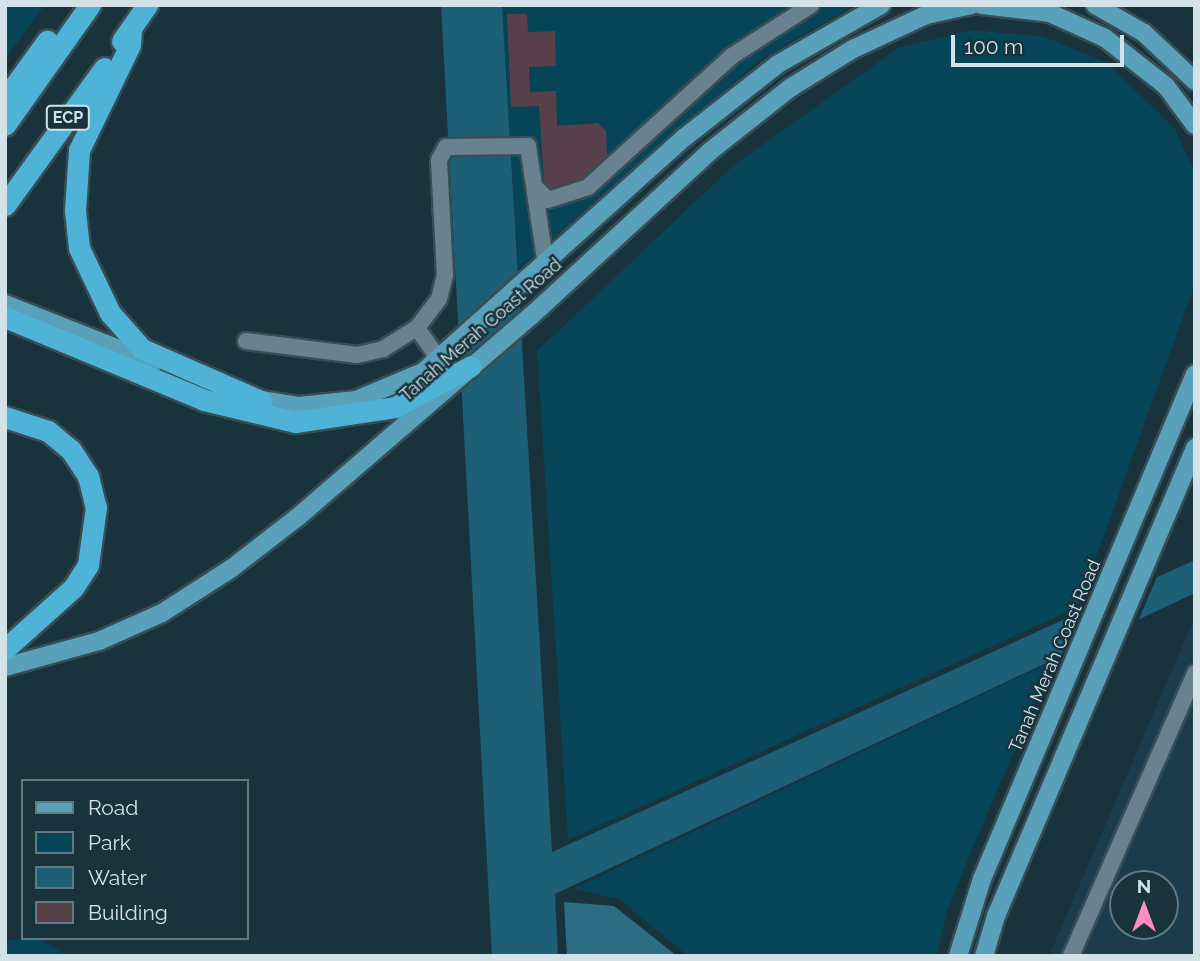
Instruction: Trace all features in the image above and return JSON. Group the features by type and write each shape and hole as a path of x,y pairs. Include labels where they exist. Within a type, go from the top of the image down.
{"highway":[{"path":"5,99 73,5"},
{"name":"ECP","path":"5,125 90,5"},
{"name":"ECP","path":"5,205 147,5"},
{"path":"131,30 130,45 79,150 75,210 79,248 110,313 142,349 261,401"},
{"path":"5,317 204,400 295,422 395,407 471,366"},
{"path":"5,417 48,431 71,450 88,477 96,507 90,555 74,588 5,649"}],"main road":[{"name":"Tanah Merah Coast Road","path":"5,304 214,388 261,401 299,406 355,400 390,390 456,347 685,137 778,65 881,5"},
{"name":"Tanah Merah Coast Road","path":"5,667 65,655 162,613 232,568 533,315 709,152 790,88 853,49 926,15 972,5"},
{"path":"982,5 1044,9 1105,38 1137,60 1166,86 1195,125"},
{"path":"1096,5 1144,33 1195,81"},
{"path":"685,137 702,140 709,152"},
{"name":"Tanah Merah Coast Road","path":"958,956 982,878 1123,551 1195,374"},
{"path":"984,956 1195,448"},
{"path":"5,675 65,655"}],"lane":[{"path":"535,187 548,201 588,187 732,56 811,5"},
{"path":"246,341 357,355 383,349 417,328 439,299 445,275 439,160 446,147 522,143 532,153 546,267"},
{"path":"417,328 439,360"},
{"path":"1071,956 1195,673"}],"shaded area":[{"path":"1195,617 1195,956 1049,956"},
{"path":"564,902 614,906 677,956 567,956"}],"green space":[{"path":"5,5 45,5 5,59"},
{"path":"502,5 854,5 760,60 518,269"},
{"path":"973,30 1042,36 1106,62 1175,129 1195,173 1195,284 1078,607 568,840 537,351 734,165 900,47"},
{"path":"1059,658 1045,679 973,847 947,911 937,956 688,956 619,899 573,889"},
{"path":"42,940 67,956 5,956 5,941"}],"water":[{"path":"441,5 502,5 552,852 1195,560 1195,593 555,894 558,956 492,956"}],"pier":[{"path":"1159,572 1137,624 1059,661 1082,607"}],"building":[{"path":"507,14 527,14 528,32 555,31 556,66 529,67 530,92 556,91 557,126 598,123 606,131 607,156 583,178 551,188 544,181 539,106 511,107"}]}
